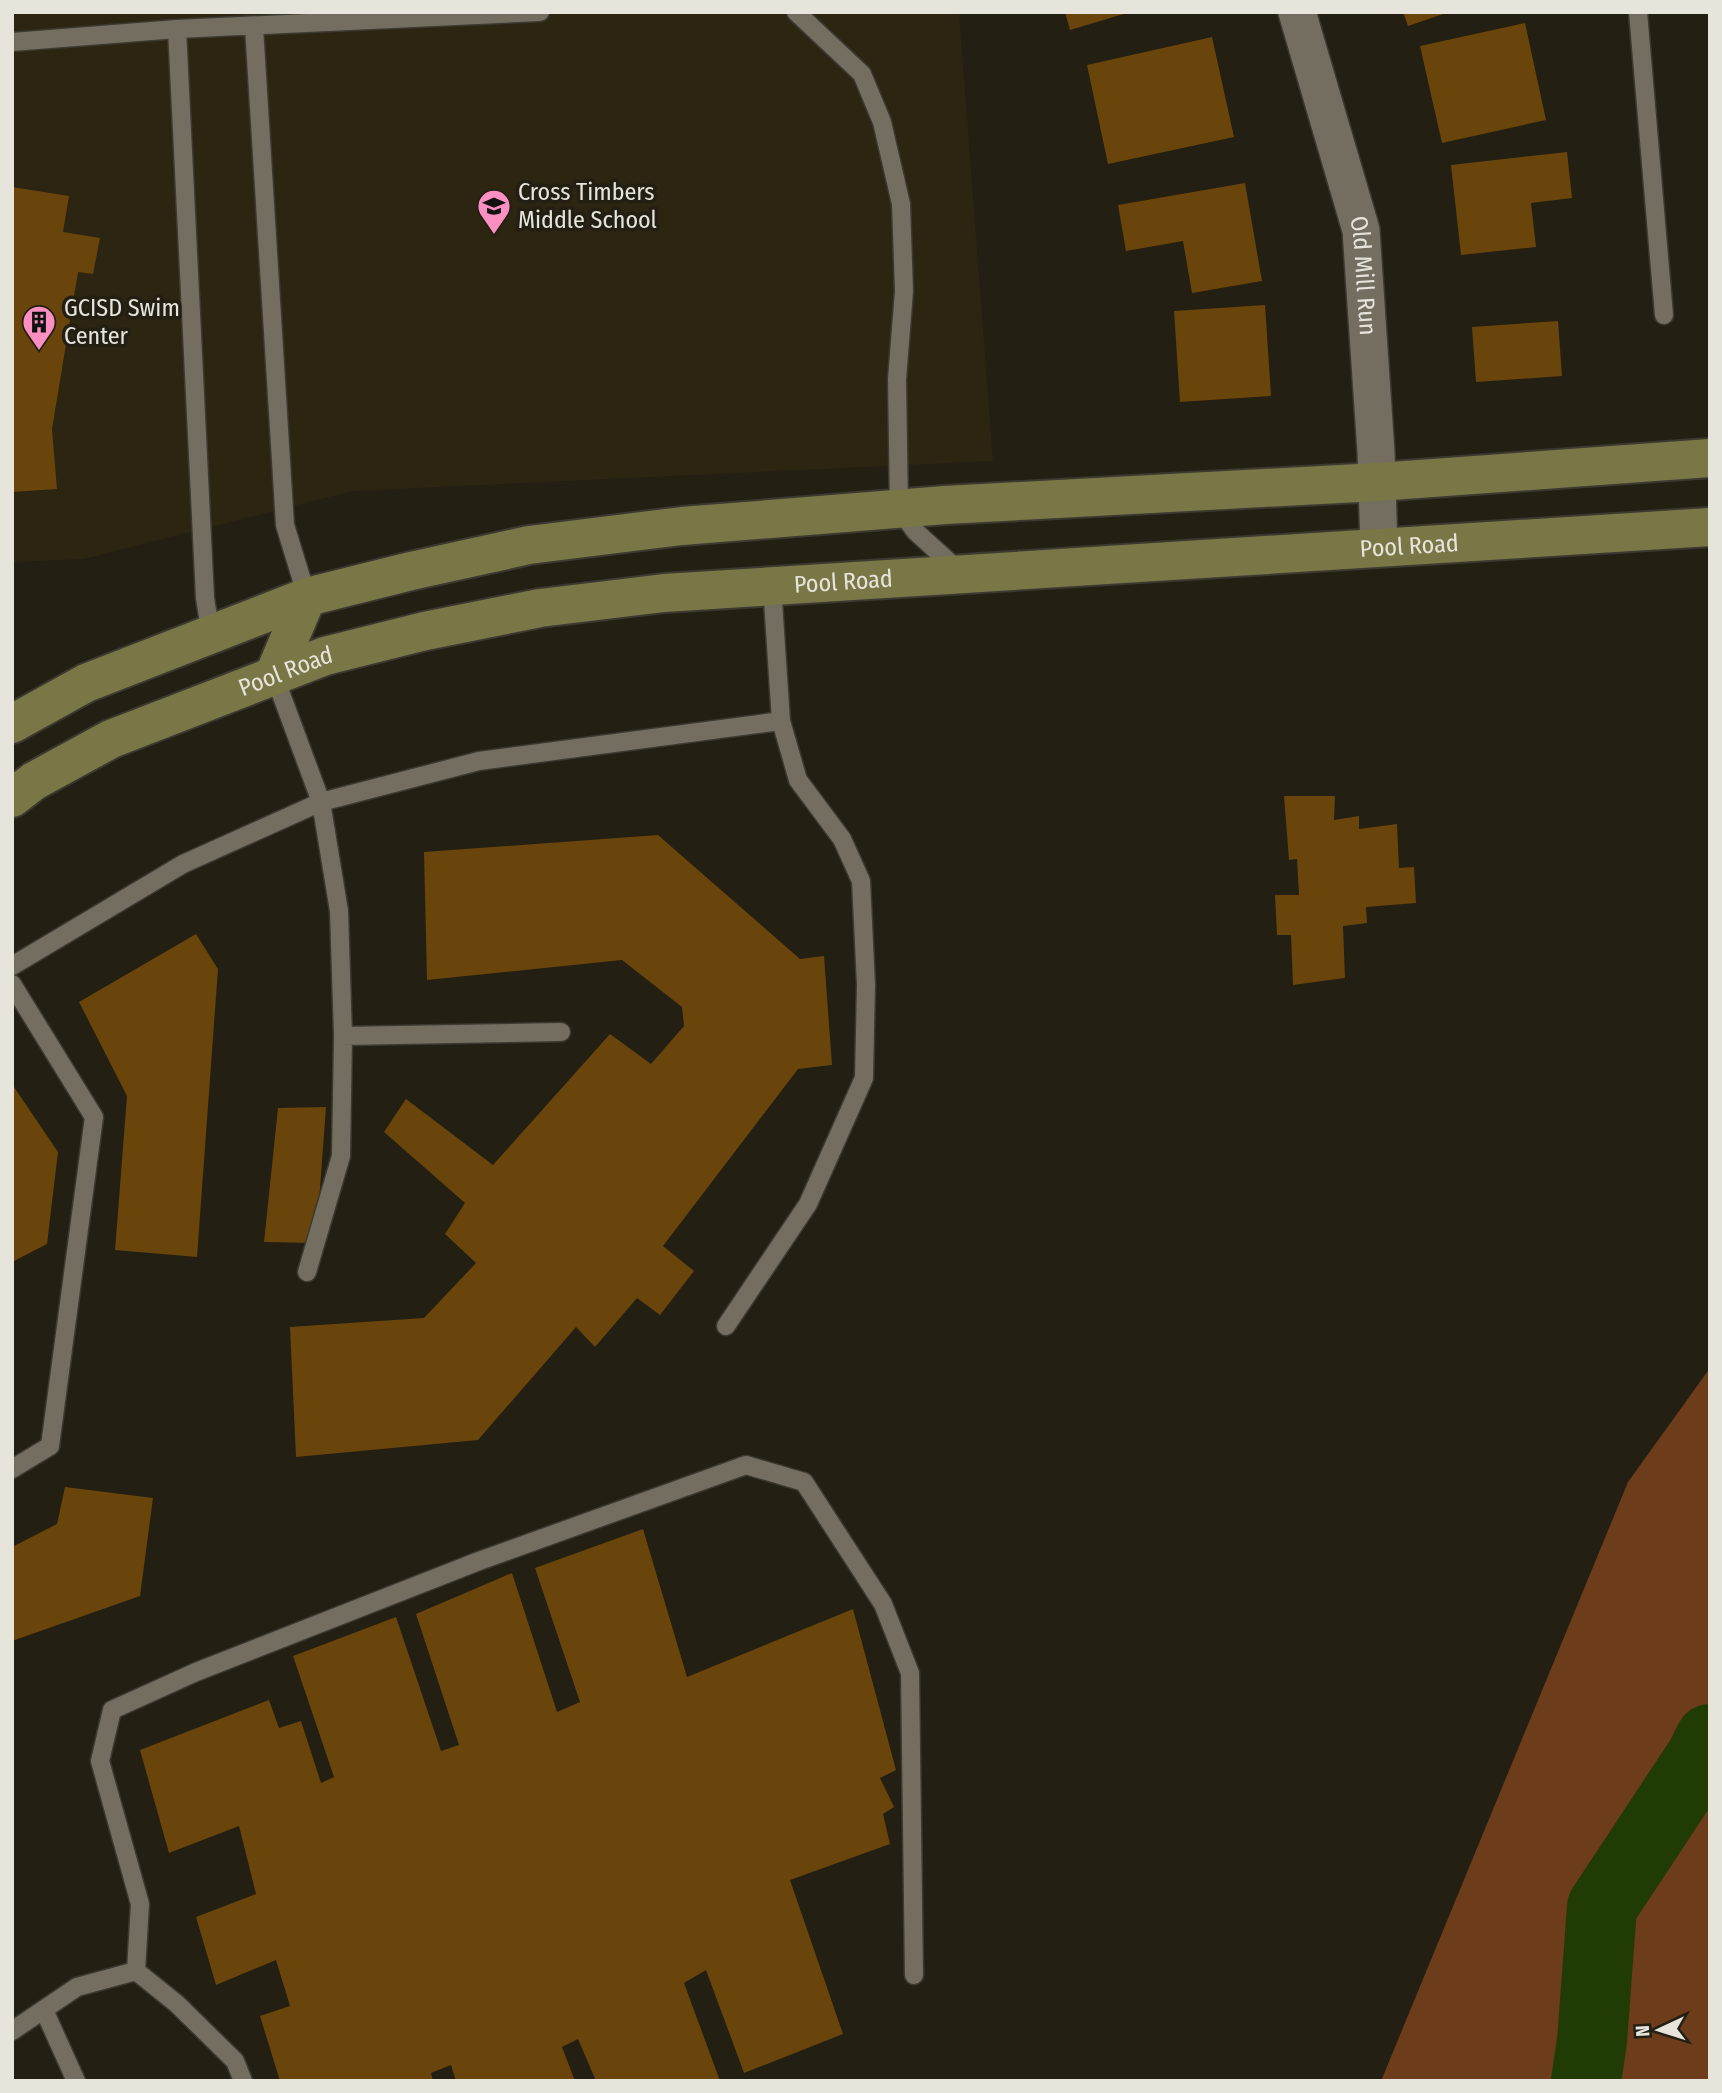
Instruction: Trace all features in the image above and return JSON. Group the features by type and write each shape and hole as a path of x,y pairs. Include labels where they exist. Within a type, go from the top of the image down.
{"main road":[{"path":"12,724 86,683 307,597 529,545 682,526 900,509 1377,482 1710,458"},
{"name":"Pool Road","path":"12,798 34,781 111,739 325,656 425,631 540,608 664,593 1710,527"},
{"path":"211,635 274,675 307,597"}],"street":[{"name":"Old Mill Run","path":"1297,12 1361,230 1379,548"}],"lane":[{"path":"12,42 177,29 540,12"},
{"path":"796,12 862,74 882,122 901,204 904,291 897,379 900,509 915,531 961,574"},
{"path":"1638,12 1664,315"},
{"path":"254,27 285,525 307,597"},
{"path":"177,29 205,598 211,635"},
{"path":"726,1326 808,1204 864,1077 866,985 860,881 842,839 798,779 781,721 772,586"},
{"path":"274,675 321,802 339,911 343,1036 341,1156 307,1272"},
{"path":"12,966 183,864 321,802 479,761 781,721"},
{"path":"12,984 94,1117 50,1446 12,1469"},
{"path":"343,1036 561,1032"},
{"path":"136,1971 140,1904 100,1761 112,1710 196,1672 479,1561 746,1465 804,1482 883,1604 910,1673 914,1975"},
{"path":"12,2031 78,1987 136,1971"},
{"path":"136,1971 177,2004 235,2062 243,2081"},
{"path":"44,2010 76,2081"}],"shaded area":[{"name":"Cross Timbers Middle School","path":"12,12 959,12 993,461 353,491 84,559 12,562"},
{"path":"1710,1368 1710,2081 1381,2081 1628,1482"}],"building":[{"path":"1065,12 1127,12 1127,13 1070,30"},
{"path":"1403,12 1446,12 1446,13 1408,26"},
{"path":"1525,23 1546,120 1442,143 1420,46"},
{"path":"1212,37 1234,137 1108,164 1087,65"},
{"path":"1567,152 1572,198 1531,203 1536,247 1461,255 1451,165"},
{"path":"1245,183 1262,281 1192,293 1183,241 1126,251 1118,205"},
{"name":"GCISD Swim Center","path":"12,187 69,196 63,232 100,238 93,274 78,272 52,429 57,489 12,492"},
{"path":"1265,305 1271,396 1180,402 1174,311"},
{"path":"1558,321 1562,376 1476,382 1472,327"},
{"path":"1284,796 1335,796 1334,820 1359,816 1359,829 1397,824 1399,868 1414,867 1416,903 1366,907 1367,923 1343,926 1345,978 1293,985 1291,935 1277,935 1275,895 1299,895 1297,859 1289,860"},
{"path":"658,835 800,959 824,956 832,1065 798,1069 663,1246 694,1271 660,1315 637,1298 595,1347 576,1327 478,1440 296,1457 290,1327 424,1318 476,1263 445,1234 465,1203 384,1132 406,1099 493,1165 610,1034 651,1064 684,1026 682,1007 622,960 427,980 424,852"},
{"path":"196,934 218,969 197,1257 115,1250 127,1096 79,1002"},
{"path":"12,1084 58,1152 47,1244 12,1262"},
{"path":"326,1107 316,1243 264,1242 278,1108"},
{"path":"65,1487 153,1498 140,1596 12,1641 12,1547 57,1524"},
{"path":"643,1529 687,1677 853,1609 896,1770 880,1778 894,1807 883,1814 890,1844 790,1880 843,2034 744,2073 706,1970 684,1983 720,2081 596,2081 578,2039 562,2047 575,2081 456,2081 451,2065 431,2073 433,2081 280,2081 260,2016 290,2006 276,1960 216,1985 196,1917 256,1894 239,1826 169,1853 140,1750 269,1700 279,1728 301,1721 321,1783 334,1777 293,1656 396,1617 441,1751 459,1745 416,1614 512,1573 557,1712 580,1702 535,1568"}],"waterway":[{"path":"1586,2081 1592,2041 1602,1907 1701,1757 1710,1739"}],"place":[{"name":"Cross Timbers Middle School","path":"494,236"},
{"name":"GCISD Swim Center","path":"39,352"}]}
